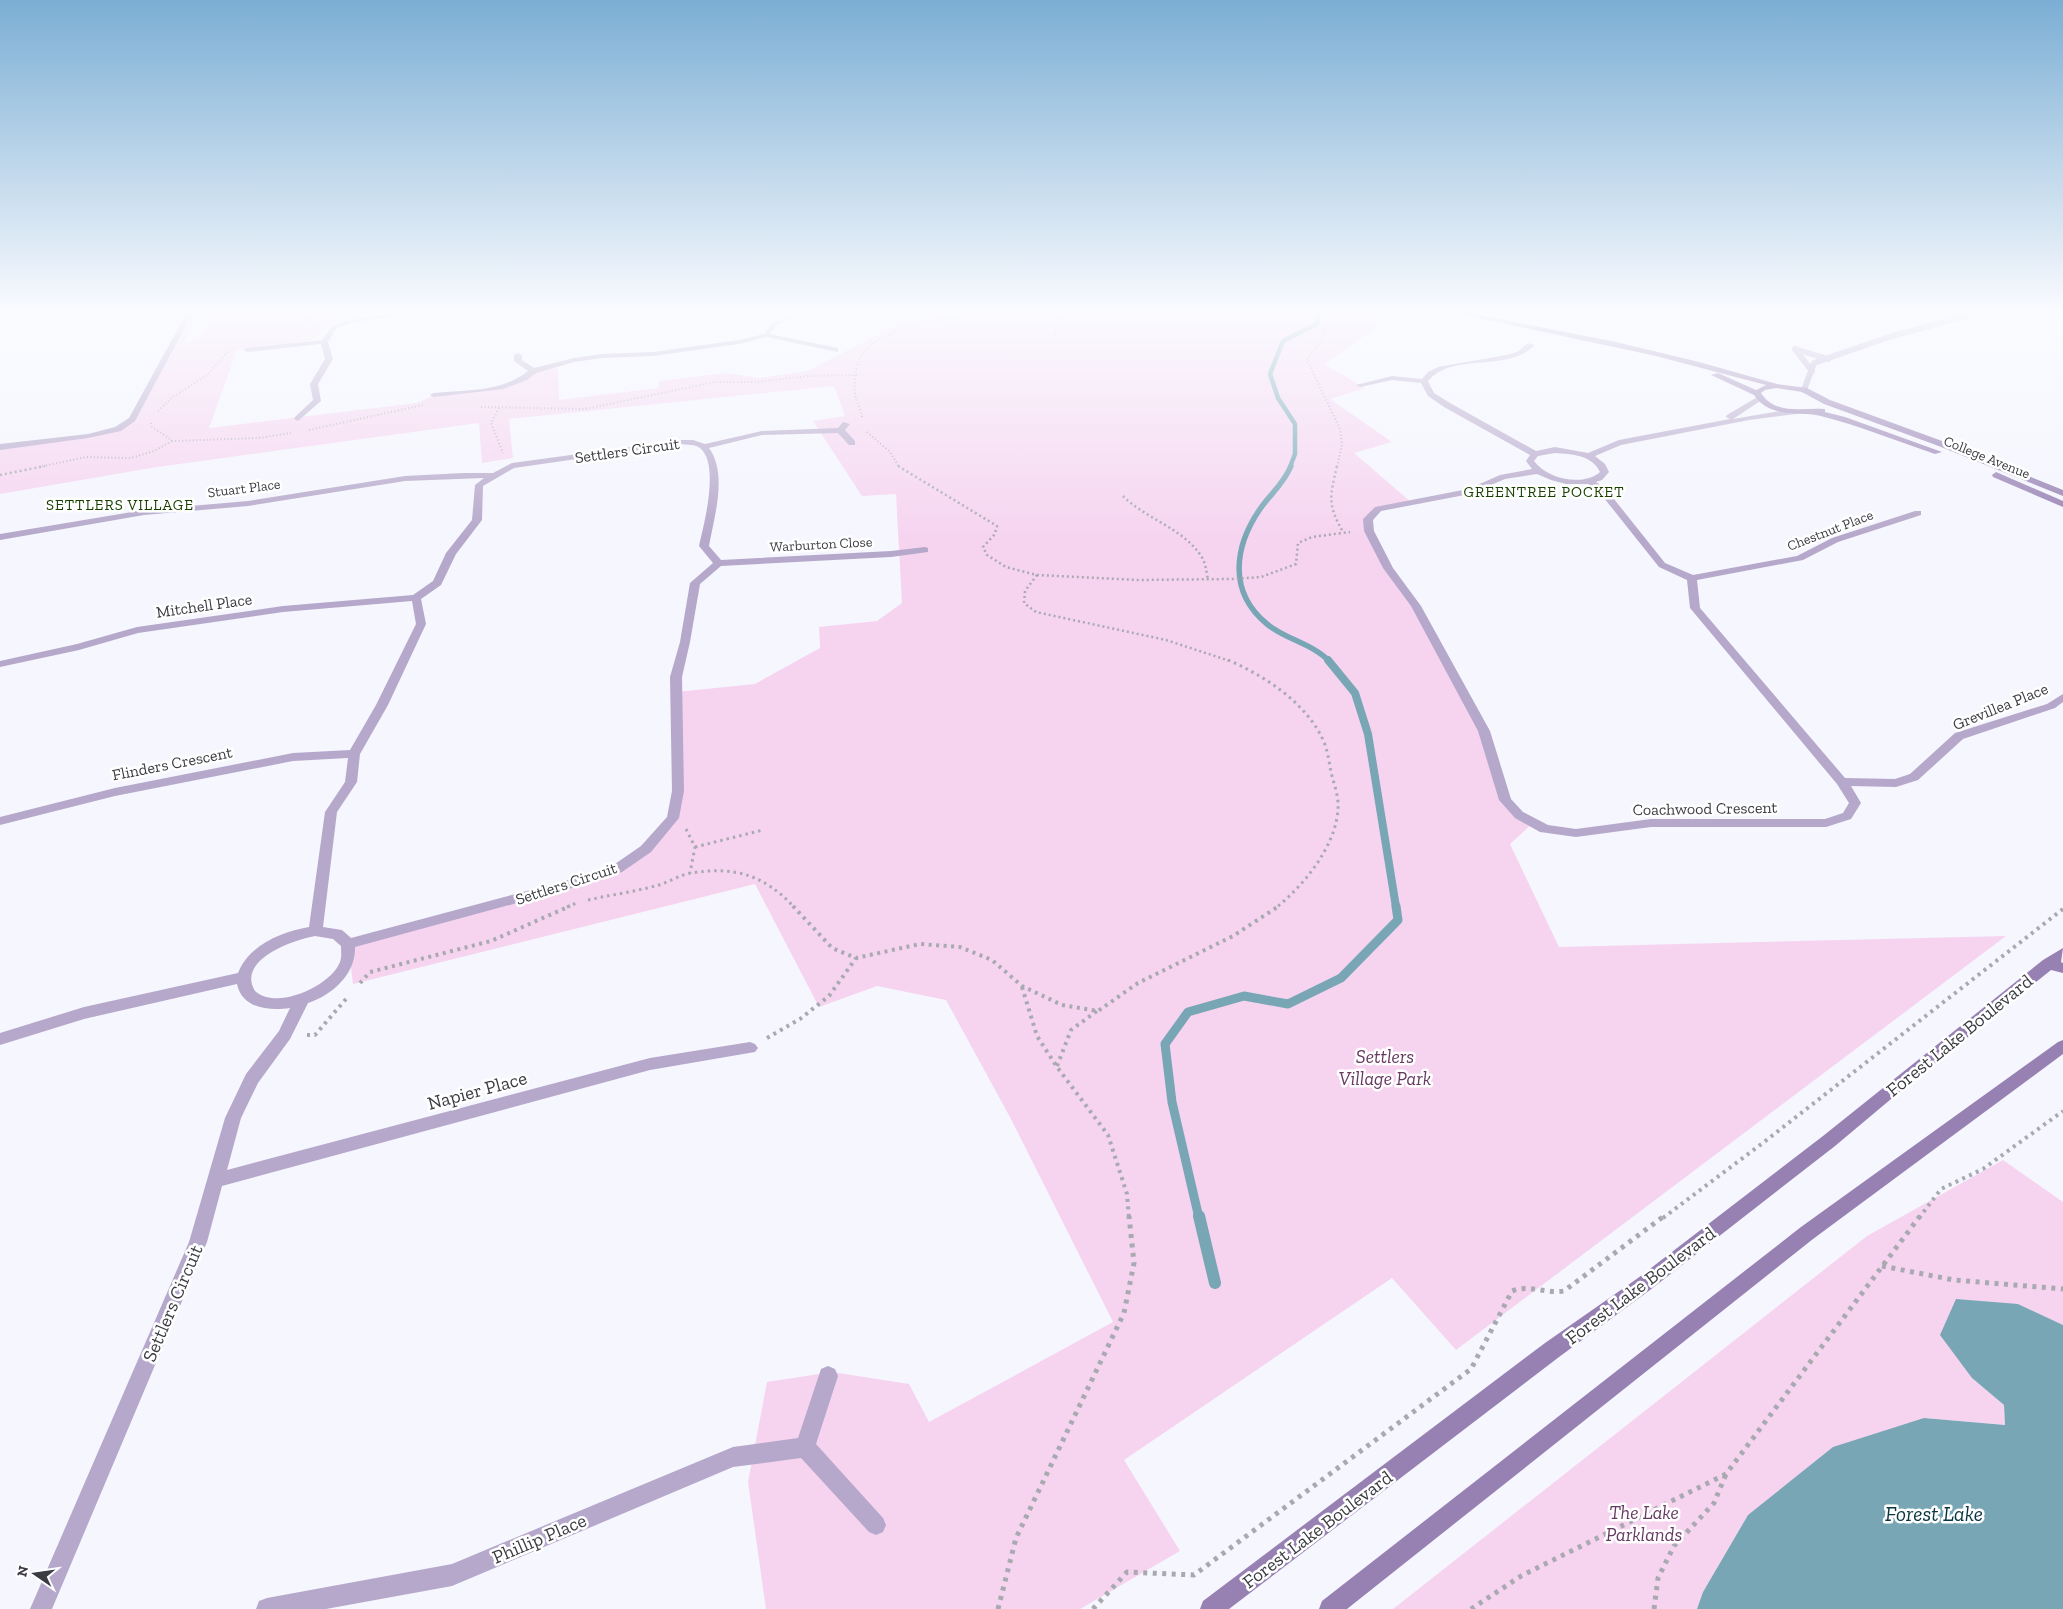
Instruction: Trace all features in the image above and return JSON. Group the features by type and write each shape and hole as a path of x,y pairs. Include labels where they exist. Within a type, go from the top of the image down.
{"street":[{"path":"0,447 88,436 118,429 132,419 149,387"},
{"path":"298,419 317,401 315,387"},
{"path":"434,395 501,387"},
{"path":"1428,387 1432,394 1447,405 1535,454 1555,450 1573,451 1589,456 1603,466 1605,472 1602,477 1590,481 1557,479 1538,471 1530,461 1535,454"},
{"name":"College Avenue","path":"1741,387 1758,395 1772,406 1796,412 1814,412 1842,419 1947,455 2063,504"},
{"name":"College Avenue","path":"1758,395 1763,388 1769,387"},
{"name":"College Avenue","path":"1784,387 1804,390 1827,402 1939,443 2063,493"},
{"path":"1716,424 1748,407 1758,395"},
{"path":"1814,412 1826,409 1827,402"},
{"path":"1589,456 1604,446 1672,435 1771,413 1796,412"},
{"path":"673,818 678,791 676,678 696,583 718,563 704,546 715,488 710,456 704,447 762,434 843,427 852,443"},
{"name":"Settlers Circuit","path":"416,598 437,583 451,553 477,520 479,485 512,466 681,442 696,443 704,447"},
{"path":"1368,531 1368,519 1378,509 1470,491 1504,478 1538,471"},
{"name":"Stuart Place","path":"0,538 113,517 166,510 258,502 334,488 453,473 493,476"},
{"path":"1590,481 1603,491 1662,565 1692,578"},
{"name":"Chestnut Place","path":"1692,578 1800,558 1835,540 1918,513"},
{"name":"Coachwood Crescent","path":"1368,531 1388,568 1416,606 1484,731 1505,800 1519,815 1545,829 1576,833 1651,823 1826,823 1847,816 1855,802 1842,782 1695,608 1692,578"},
{"name":"Warburton Close","path":"718,563 891,554 925,550"},
{"path":"315,931 330,812 351,782 354,754 382,705 421,624 416,598"},
{"name":"Mitchell Place","path":"0,664 79,647 137,630 283,609 416,598"},
{"name":"Grevillea Place","path":"1842,782 1896,783 1914,777 1959,736 2051,706 2063,697"},
{"name":"Flinders Crescent","path":"0,820 115,792 284,759 354,754"},
{"name":"Settlers Circuit","path":"348,944 578,882 617,869 646,849 673,818"},
{"path":"315,931 337,934 348,944 348,961 340,974 316,992 302,999 283,1003 268,1003 254,999 246,989 244,977 250,964 272,944 301,932 315,931"},
{"name":"Forest Lake Boulevard","path":"1211,1609 1813,1153 2055,966 2063,953"},
{"path":"0,1039 84,1013 244,977"},
{"name":"Settlers Circuit","path":"42,1609 198,1242 233,1118 252,1079 286,1035 302,999"},
{"path":"1330,1609 1806,1234 2063,1046"},
{"name":"Napier Place","path":"216,1180 650,1064 750,1048"},
{"path":"828,1376 805,1447 876,1525"},
{"name":"Phillip Place","path":"267,1609 452,1575 733,1457 805,1447"}],"path":[{"path":"857,387 856,397 862,421"},
{"path":"1319,387 1340,429 1342,446 1331,493 1332,512 1344,532"},
{"path":"499,408 491,422 500,447 512,466"},
{"path":"863,429 890,452 898,466 909,474 936,488 960,505 997,526 995,534 983,547 987,555 1006,567 1037,575 1138,580 1261,577 1296,564 1298,543 1312,537 1344,532 1368,531"},
{"path":"0,476 86,457 131,458 154,451 173,441"},
{"path":"1123,496 1131,506 1148,518 1186,540 1201,555 1208,579"},
{"path":"1037,575 1025,591 1024,604 1036,612 1196,647 1238,663 1276,686 1302,712 1322,738 1336,788 1338,810 1331,834 1314,866 1286,900 1254,924 1211,948 1139,982 1071,1030 1057,1067"},
{"path":"673,818 689,831 695,848 690,874"},
{"path":"695,848 763,830"},
{"path":"358,986 370,972 491,941 581,901 657,886 690,874 731,871 759,878 783,895 832,948 856,958 920,944 960,947 992,960 1022,986 1062,1005 1098,1011"},
{"path":"1093,1609 1128,1572 1194,1575 1471,1369 1512,1290 1523,1286 1547,1293 1564,1291 1764,1142 2023,938 2063,909"},
{"path":"750,1048 800,1018 829,996 856,958"},
{"path":"998,1609 1016,1538 1124,1313 1134,1263 1127,1194 1108,1136 1036,1036 1022,986"},
{"path":"286,1035 315,1034 352,993"},
{"path":"1654,1609 1658,1578 1674,1546 1714,1503 1726,1474 1941,1189 1983,1168 2063,1111"},
{"path":"1882,1266 1954,1280 2063,1289"},
{"path":"1471,1609 1521,1576 1726,1474"}],"green space":[{"name":"Settlers Village Park","path":"149,387 224,387 209,428 417,403 434,395 501,387 559,387 559,400 659,387 823,387 509,419 513,458 482,463 479,423 157,467 0,494 0,447 86,437 103,433 132,419"},
{"name":"Settlers Village Park","path":"834,387 1363,387 1365,388 1330,399 1392,442 1354,453 1411,502 1378,509 1368,519 1369,531 1416,606 1484,731 1505,800 1533,823 1510,844 1559,947 2006,936 1456,1350 1392,1278 1124,1460 1180,1551 1080,1609 766,1609 748,1482 767,1382 832,1372 909,1384 929,1422 1113,1322 1011,1119 946,1000 877,986 819,1007 755,884 353,984 348,944 617,869 673,818 676,692 755,684 820,648 819,627 877,621 902,603 896,494 862,496 813,421 845,416"},
{"name":"The Lake Parklands","path":"2003,1160 2063,1202 2063,1325 2018,1304 1972,1378 2004,1405 2005,1425 1924,1418 1748,1515 1703,1592 1697,1609 1393,1609 1867,1236"}],"water":[{"name":"Forest Lake","path":"1956,1299 2018,1304 2063,1325 2063,1609 1697,1609 1703,1592 1748,1515 1833,1447 1924,1418 2005,1425 2004,1405 1972,1378 1940,1335"}],"waterway":[{"path":"1274,387 1278,398 1295,424 1295,454 1290,467"},
{"path":"1291,466 1281,484 1260,509 1245,538 1239,569 1241,584 1246,598 1254,611 1267,624 1282,634 1315,650 1328,660"},
{"path":"1328,660 1355,693 1368,734 1396,907"},
{"path":"1199,1218 1172,1102 1165,1044 1188,1012 1244,996 1288,1004 1341,978 1398,920 1396,906"},
{"path":"1199,1216 1215,1283"}],"district":[{"name":"GREENTREE POCKET","path":"1544,492"},
{"name":"SETTLERS VILLAGE","path":"120,505"}]}
